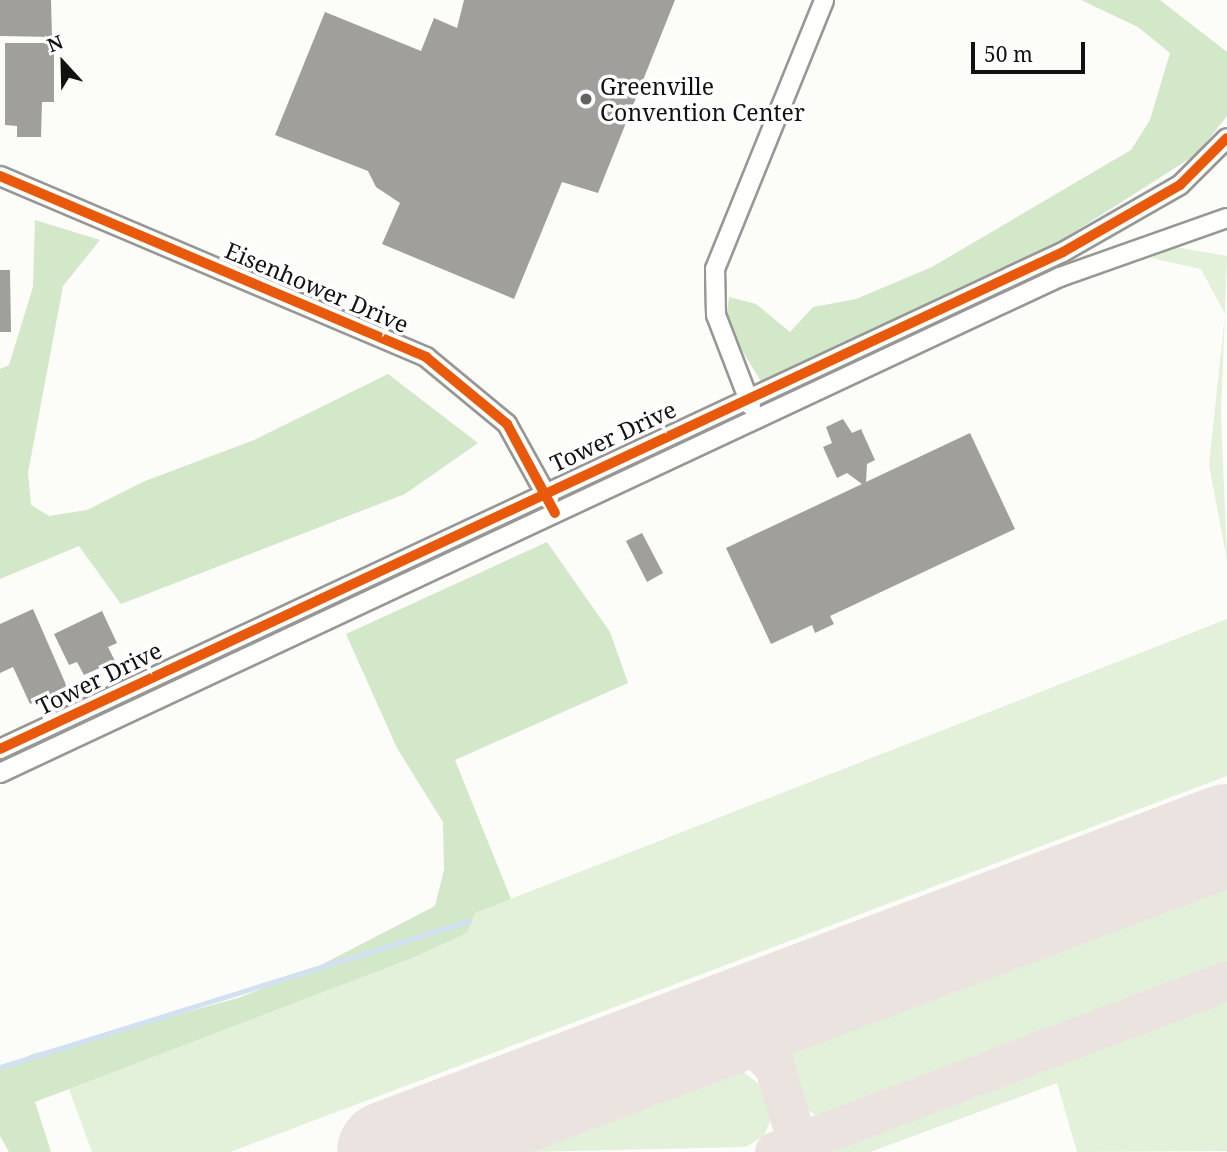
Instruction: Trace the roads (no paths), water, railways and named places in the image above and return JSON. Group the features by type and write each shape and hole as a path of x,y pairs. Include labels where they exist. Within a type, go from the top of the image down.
{"street":[{"path":"756,418 716,315 715,269 824,0"},
{"name":"Tower Drive","path":"0,749 1119,223 1180,185 1227,138"},
{"name":"Eisenhower Drive","path":"0,176 426,356 507,424 555,513"},
{"name":"Tower Drive","path":"0,773 1088,265 1227,218"}],"waterway":[{"path":"0,1067 469,921"}],"place":[{"name":"Greenville Convention Center","path":"586,99"}]}
